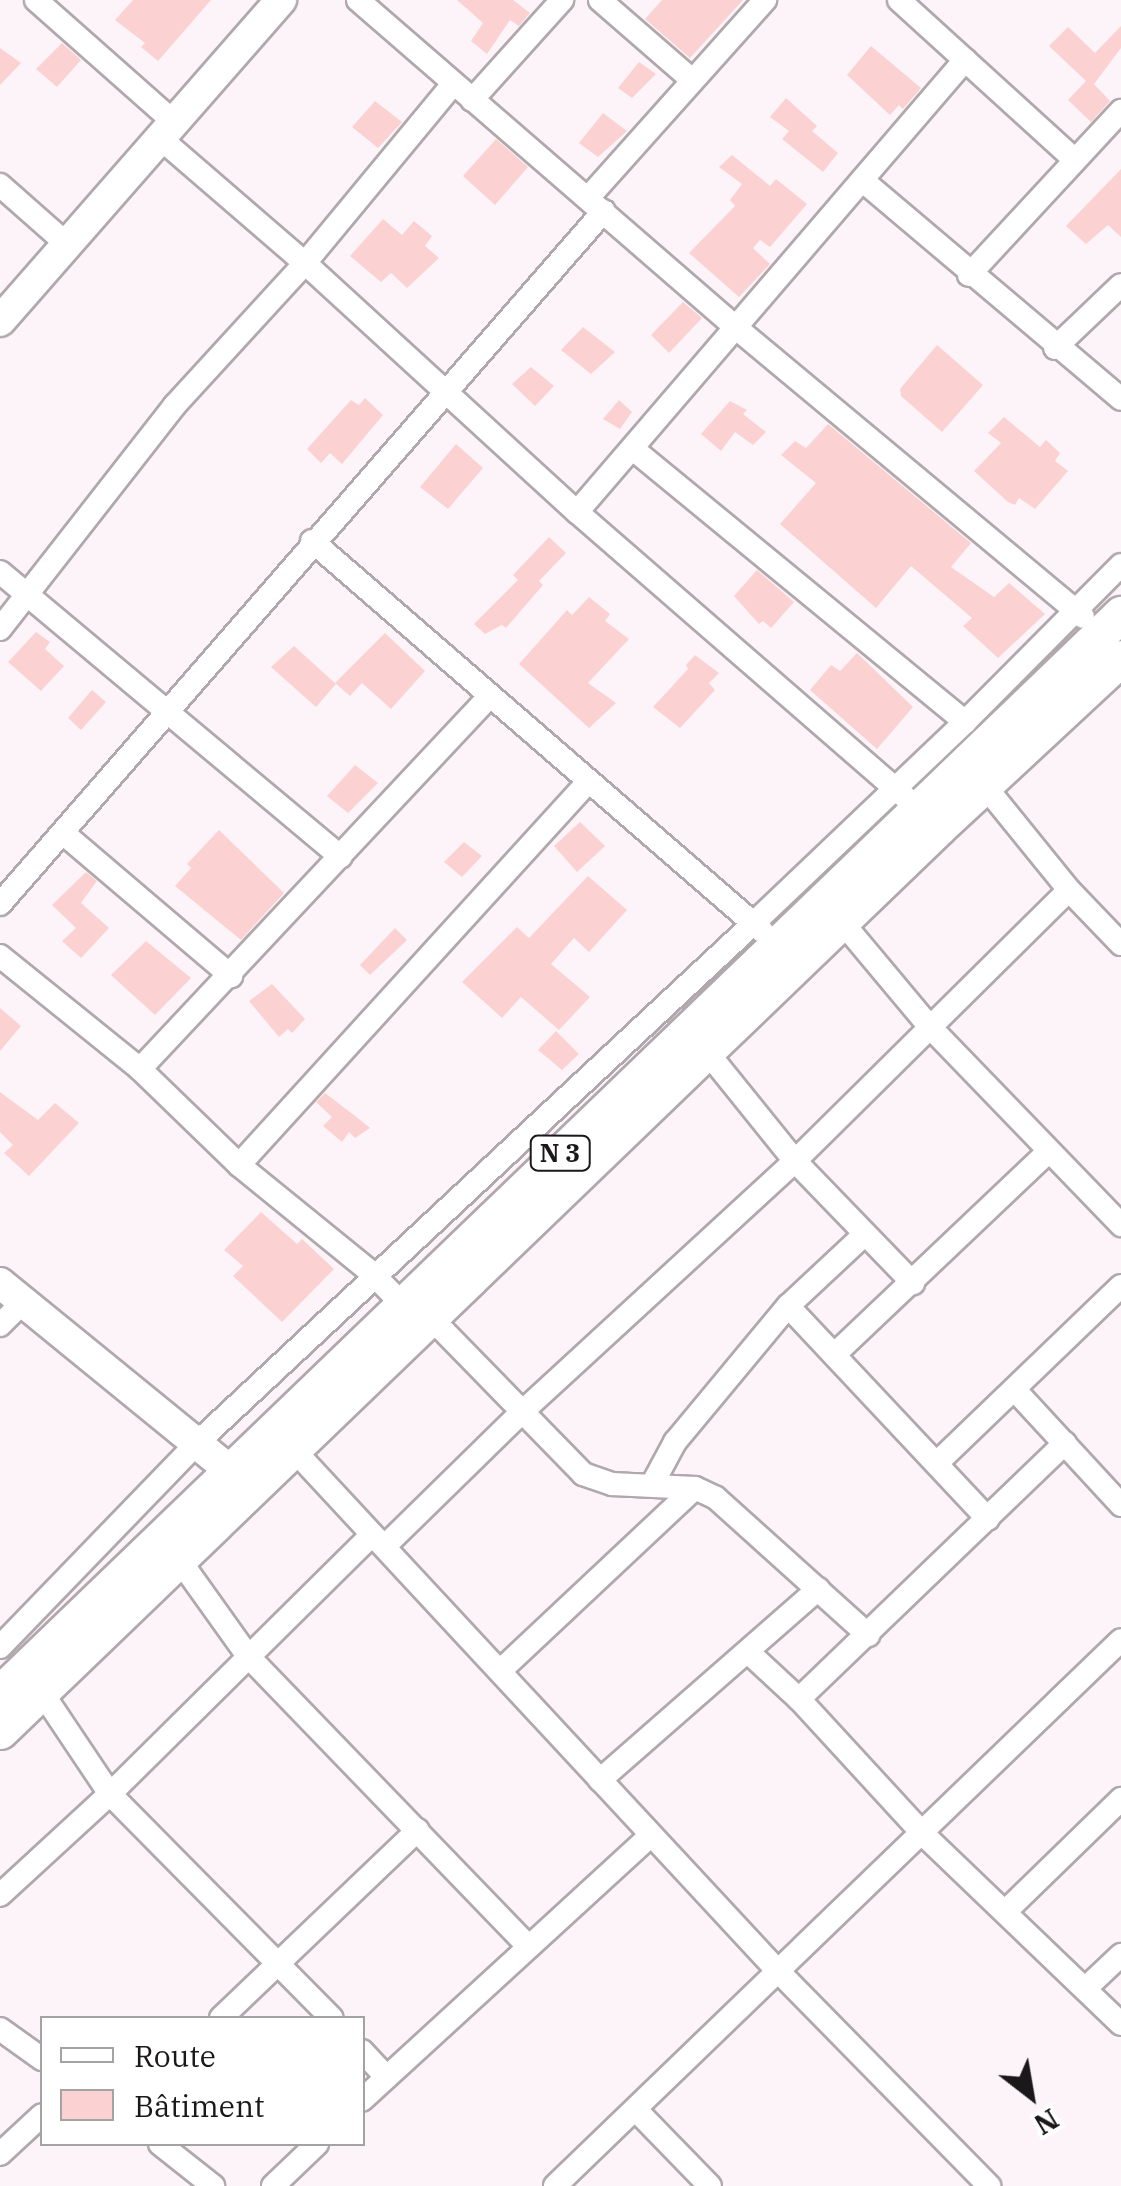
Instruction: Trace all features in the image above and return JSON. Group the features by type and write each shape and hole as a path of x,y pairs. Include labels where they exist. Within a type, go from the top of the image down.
{"main road":[{"name":"N 3","path":"0,1731 178,1558 240,1478 294,1449 416,1311 765,934 906,799 1114,635"},
{"name":"N 3","path":"0,1694 240,1478 416,1311 707,1052 984,785 1114,635"}],"street":[{"path":"36,0 305,263 577,512 906,799 965,722 1121,565"},
{"path":"0,321 281,0"},
{"path":"358,0 734,326 1074,609 1114,635"},
{"path":"472,100 562,0"},
{"path":"600,0 692,80"},
{"path":"0,904 445,389 692,80 765,0"},
{"path":"899,0 1074,159"},
{"path":"577,512 965,60"},
{"path":"0,629 30,597 176,405 305,263 452,84"},
{"path":"969,275 1121,110"},
{"path":"862,180 1055,348 1121,399"},
{"path":"0,185 67,244"},
{"path":"1055,348 1121,286"},
{"path":"633,450 965,722"},
{"path":"0,1647 198,1441 373,1274 765,934 312,542"},
{"path":"0,572 341,857"},
{"path":"140,1069 489,697"},
{"path":"239,1165 588,782"},
{"path":"984,785 1069,890 1121,944"},
{"path":"63,834 230,976"},
{"path":"0,1895 110,1794 248,1656 794,1162 1069,890"},
{"path":"842,922 929,1026 1121,1225"},
{"path":"0,956 140,1069 239,1165 416,1311 583,1474 612,1484 652,1482 696,1488 716,1498 868,1634"},
{"path":"707,1052 794,1162 913,1283"},
{"path":"835,1354 1050,1151"},
{"path":"652,1482 675,1442 788,1306 864,1235"},
{"path":"938,1462 1121,1286"},
{"path":"0,1325 12,1292 240,1478"},
{"path":"788,1306 988,1519"},
{"path":"1014,1389 1121,1505"},
{"path":"800,1699 1065,1443"},
{"path":"294,1449 777,1970 989,2186"},
{"path":"500,1672 696,1488"},
{"path":"178,1558 248,1656 528,1946"},
{"path":"600,1780 818,1589"},
{"path":"555,2186 777,1970 924,1835 1121,1640"},
{"path":"748,1652 800,1699 924,1835 1121,2024"},
{"path":"41,1691 110,1794 330,2016"},
{"path":"1006,1911 1121,1799"},
{"path":"222,2016 418,1830"},
{"path":"365,2097 651,1835"},
{"path":"1087,1988 1121,1955"},
{"path":"0,2029 40,2057"},
{"path":"365,2054 386,2076"},
{"path":"636,2110 710,2186"},
{"path":"0,2154 40,2117"},
{"path":"163,2146 213,2186"},
{"path":"273,2186 315,2146"}],"building":[{"path":"133,0 211,0 158,61 141,47 145,43 115,20"},
{"path":"457,0 513,0 530,13 519,26 510,20 487,54 471,41 483,23"},
{"path":"662,0 743,0 690,58 645,19"},
{"path":"1121,26 1121,48 1094,84 1110,101 1091,122 1068,100 1086,81 1049,46 1068,27 1095,53"},
{"path":"62,43 81,60 57,87 36,69"},
{"path":"871,46 921,88 903,109 899,105 890,115 847,75"},
{"path":"0,48 21,63 0,85"},
{"path":"639,62 656,74 632,98 618,88"},
{"path":"786,98 817,126 812,131 838,153 823,172 782,139 789,131 770,117"},
{"path":"375,101 402,122 378,148 352,127"},
{"path":"603,113 627,131 598,157 579,143"},
{"path":"496,139 528,167 495,205 463,176"},
{"path":"732,155 770,186 776,179 807,204 770,247 760,240 753,248 770,264 739,297 689,253 735,206 730,200 742,184 719,167"},
{"path":"1121,169 1121,237 1108,225 1086,244 1066,226"},
{"path":"383,219 402,235 414,221 432,236 425,246 439,258 407,288 391,273 381,282 350,256"},
{"path":"683,302 702,318 669,353 651,335"},
{"path":"583,327 615,352 591,374 561,350"},
{"path":"937,345 983,385 942,432 901,396 900,389"},
{"path":"531,367 554,386 535,406 512,384"},
{"path":"365,398 383,415 342,464 330,453 321,463 307,449 351,400 359,405"},
{"path":"619,400 632,412 620,429 603,419"},
{"path":"730,401 747,410 743,414 766,432 753,445 735,432 721,451 701,434"},
{"path":"1004,417 1040,447 1046,440 1060,453 1055,461 1068,471 1035,509 1019,498 1015,505 1008,502 974,471 1001,443 988,433"},
{"path":"828,424 971,543 951,567 994,597 1009,583 1045,614 998,658 963,626 972,618 911,566 876,608 780,524 816,483 781,455 795,441 806,448"},
{"path":"456,444 483,468 448,509 420,487"},
{"path":"549,537 566,553 539,581 543,585 506,628 502,625 485,634 474,624 518,580 513,575"},
{"path":"757,570 794,602 771,628 763,621 759,624 734,596"},
{"path":"589,597 610,614 605,621 629,639 588,683 616,703 589,728 519,664 567,610 572,615"},
{"path":"36,632 50,642 45,649 64,666 41,691 8,662"},
{"path":"385,633 425,671 391,709 362,683 350,696 335,683"},
{"path":"294,646 336,684 316,707 271,667"},
{"path":"857,653 913,707 877,749 810,690 831,665 840,671"},
{"path":"695,655 719,673 709,683 715,690 680,728 653,707 688,669 686,665"},
{"path":"92,690 106,702 81,730 68,718"},
{"path":"355,765 378,783 348,813 327,796"},
{"path":"580,822 605,846 577,872 554,846"},
{"path":"219,830 284,893 241,940 175,886 191,868 187,864"},
{"path":"464,842 482,856 462,877 444,862"},
{"path":"86,872 97,881 81,903 109,928 81,958 62,941 76,928 52,905"},
{"path":"588,876 627,910 589,952 574,938 551,964 590,997 559,1030 521,997 502,1018 462,982 517,927 529,938"},
{"path":"395,928 407,940 370,975 360,965"},
{"path":"146,941 191,978 155,1015 111,975"},
{"path":"272,984 305,1019 292,1033 288,1029 279,1037 249,1001"},
{"path":"0,1008 21,1026 0,1051"},
{"path":"556,1031 579,1054 562,1070 538,1050"},
{"path":"0,1092 38,1120 55,1103 79,1123 29,1176 4,1153 13,1145 0,1132"},
{"path":"325,1093 370,1128 355,1138 349,1132 342,1142 323,1126 332,1117 316,1102"},
{"path":"261,1212 297,1244 302,1239 334,1269 282,1322 233,1276 243,1266 224,1250"}]}
